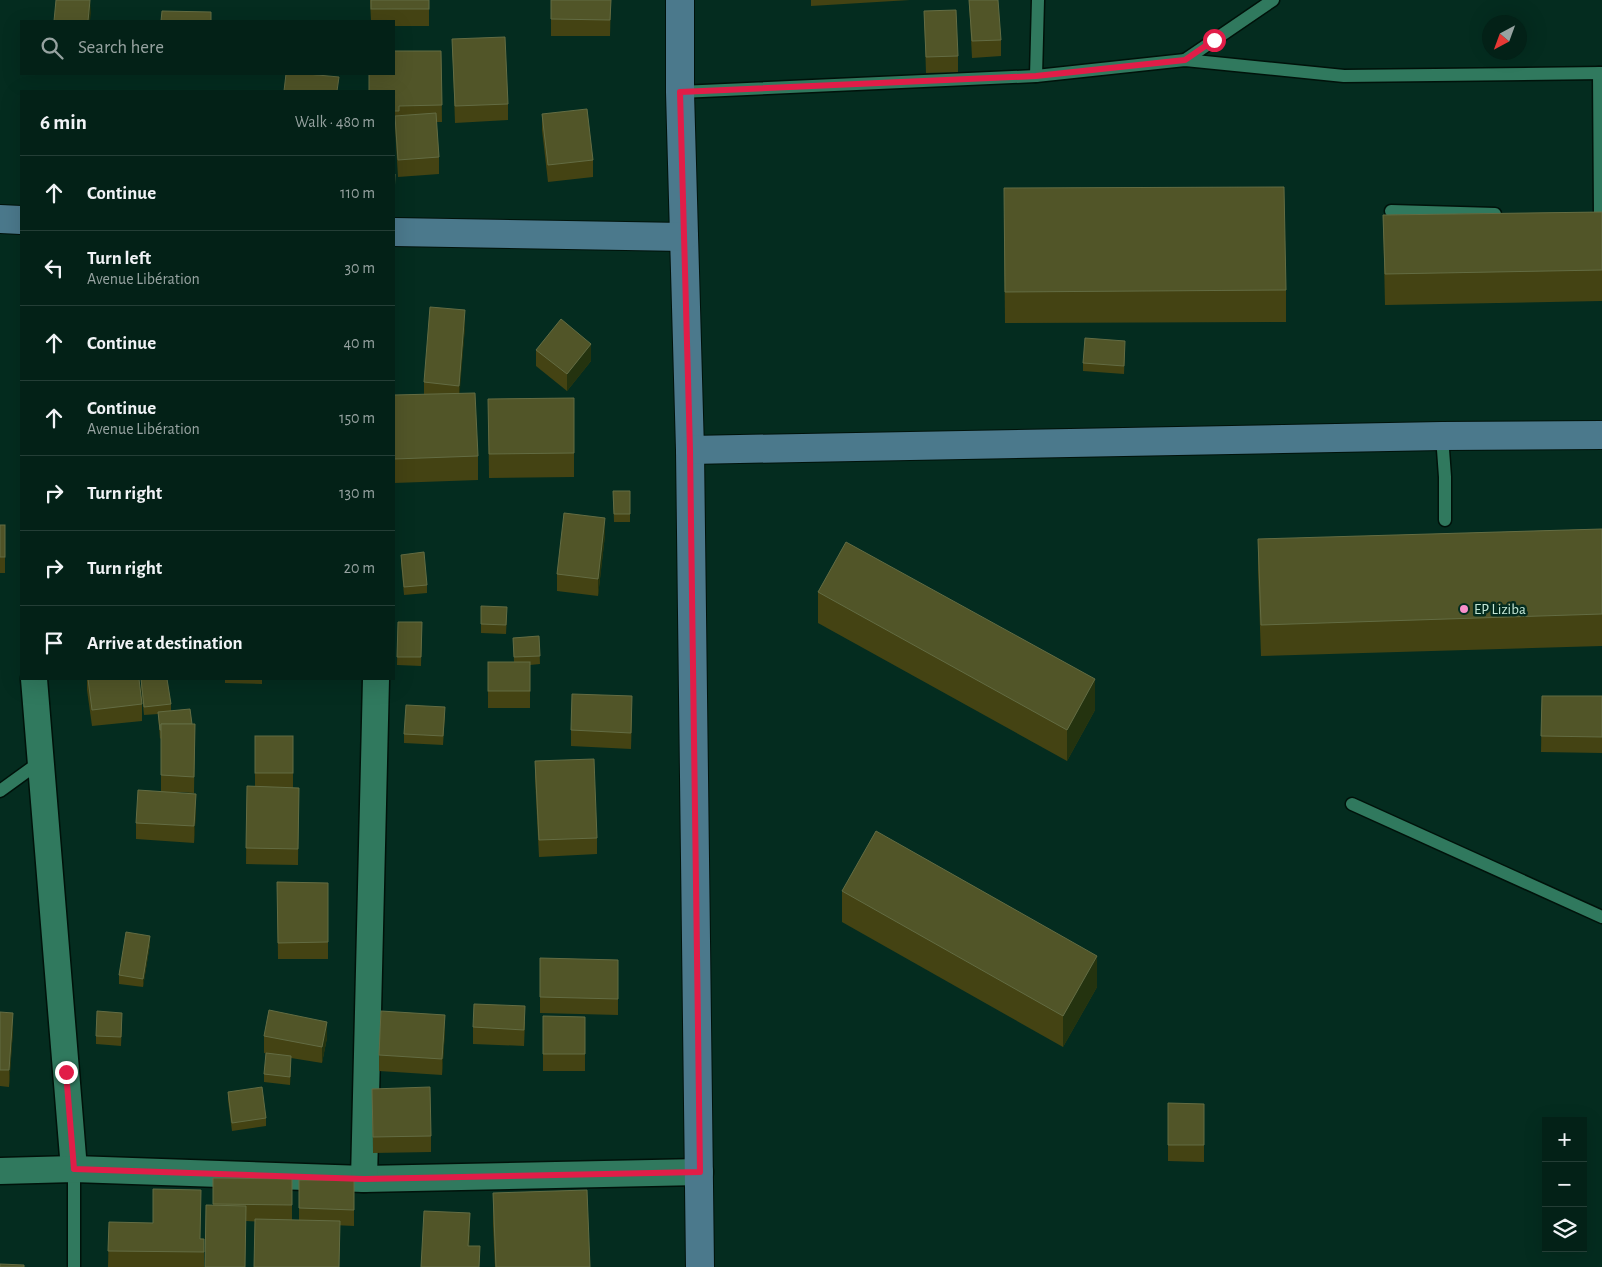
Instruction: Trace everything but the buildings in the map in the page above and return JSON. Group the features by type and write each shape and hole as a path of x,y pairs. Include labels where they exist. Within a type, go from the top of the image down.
{"street":[{"path":"680,0 680,92 690,450 700,1267"},
{"path":"0,219 20,220"},
{"path":"395,232 684,237"},
{"path":"690,450 1442,436 1602,435"},
{"path":"34,680 74,1169"},
{"path":"364,1179 376,680"},
{"path":"0,1171 74,1169 364,1179 700,1172"}],"lane":[{"path":"1036,76 1038,0"},
{"path":"1185,60 1272,0"},
{"path":"680,92 1036,76 1185,60 1344,76 1600,73 1597,216"},
{"path":"1390,212 1510,214"},
{"path":"1442,436 1445,476 1445,520"},
{"path":"0,791 40,762"},
{"path":"1352,804 1602,917"},
{"path":"74,1169 74,1267"}],"place":[{"name":"EP Liziba","path":"1464,609"}],"route":[{"path":"66,1072 74,1169 364,1179 700,1172 690,450 680,92 1036,76 1185,60 1214,40"}]}
